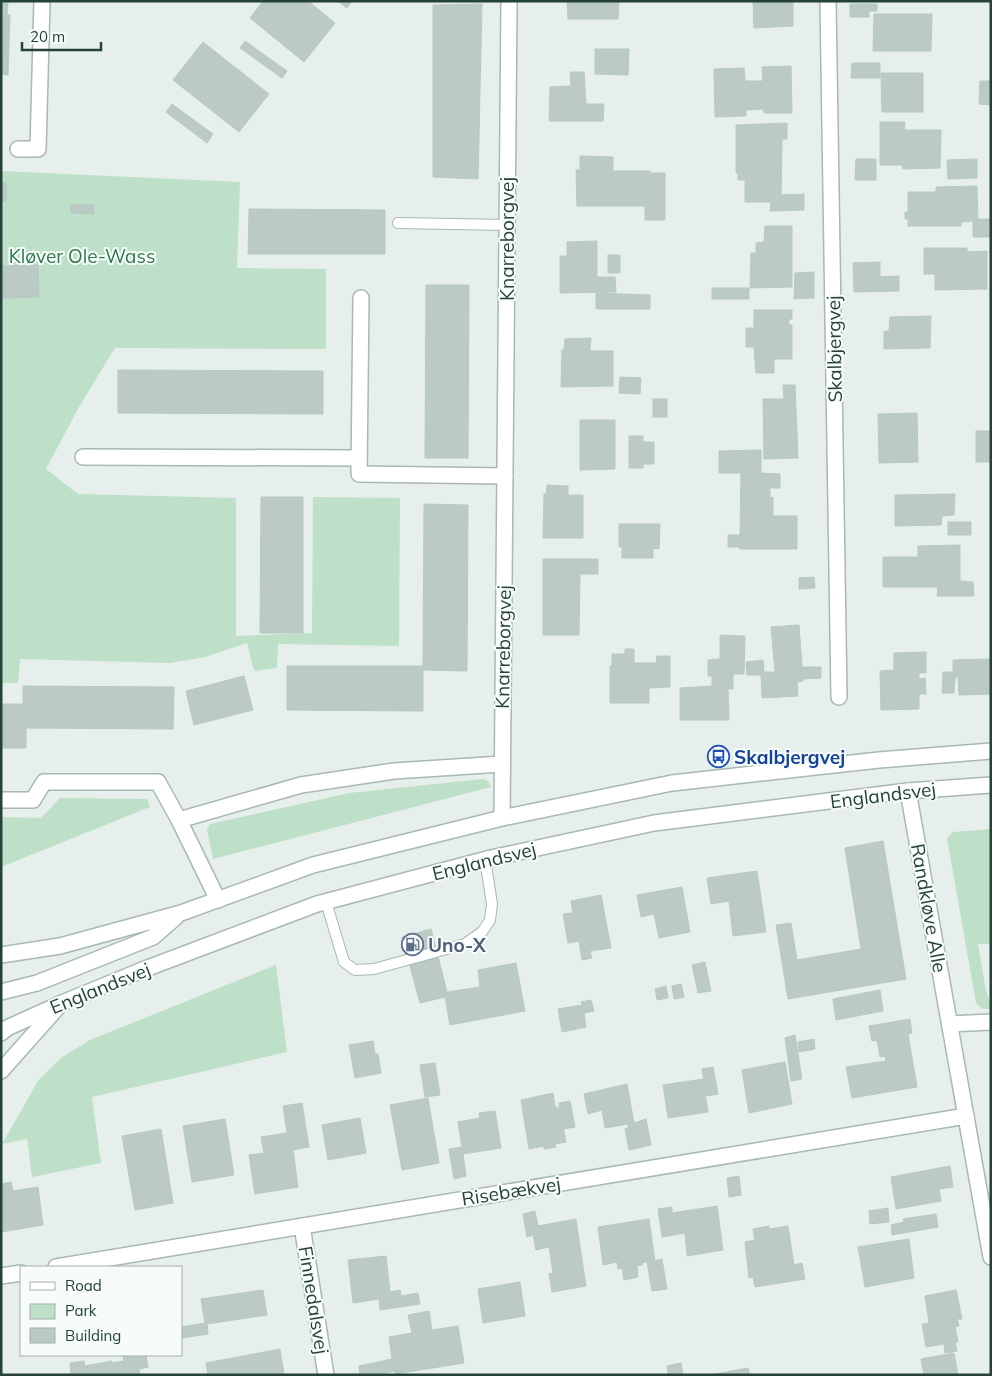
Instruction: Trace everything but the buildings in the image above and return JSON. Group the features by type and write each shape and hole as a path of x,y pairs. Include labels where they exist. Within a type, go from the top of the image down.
{"street":[{"path":"18,149 38,149 42,1"},
{"name":"Knarreborgvej","path":"502,818 509,1"},
{"name":"Skalbjergvej","path":"828,1 839,697"},
{"path":"361,298 359,474 505,476"},
{"path":"83,457 359,458"},
{"name":"Englandsvej","path":"1,955 60,946 181,913 313,865 502,818 672,783 878,760 991,751"},
{"path":"178,820 301,785 394,770 502,764"},
{"path":"1,800 33,800 44,782 158,782 218,900"},
{"name":"Englandsvej","path":"1,1033 62,1002 326,902 485,860 654,823 908,791 991,785"},
{"name":"Randkløve Alle","path":"908,791 991,1257"},
{"name":"Englandsvej","path":"1,992 37,982 153,937 181,913"},
{"path":"1,1071 62,1002"},
{"path":"950,1024 991,1022"},
{"name":"Risebækvej","path":"62,1266 966,1116"},
{"name":"Finnedalsvej","path":"302,1226 326,1375"},
{"path":"1,1276 20,1273"}],"lane":[{"path":"398,223 507,225"},
{"path":"326,902 344,962 355,970 374,969 465,944 482,932 490,920 492,904 485,860"}],"green space":[{"name":"Kløver Ole-Wass","path":"1,171 240,182 237,268 326,269 326,349 115,348 79,407 46,469 78,494 236,498 236,636 312,633 313,497 400,498 399,646 278,644 277,668 254,671 247,643 205,657 169,663 20,659 18,683 1,683"},
{"path":"483,779 488,781 491,787 213,859 207,830 210,824 349,793"},
{"path":"60,798 147,799 150,807 1,867 1,817 41,818"},
{"path":"991,829 991,944 978,944 991,1009 983,1009 976,1003 947,838 953,832"},
{"path":"276,965 287,1052 92,1097 101,1163 32,1177 27,1139 2,1144 38,1081 61,1058 90,1040"}],"place":[{"name":"Skalbjergvej","path":"718,757"},
{"name":"Uno-X","path":"412,945"}]}
